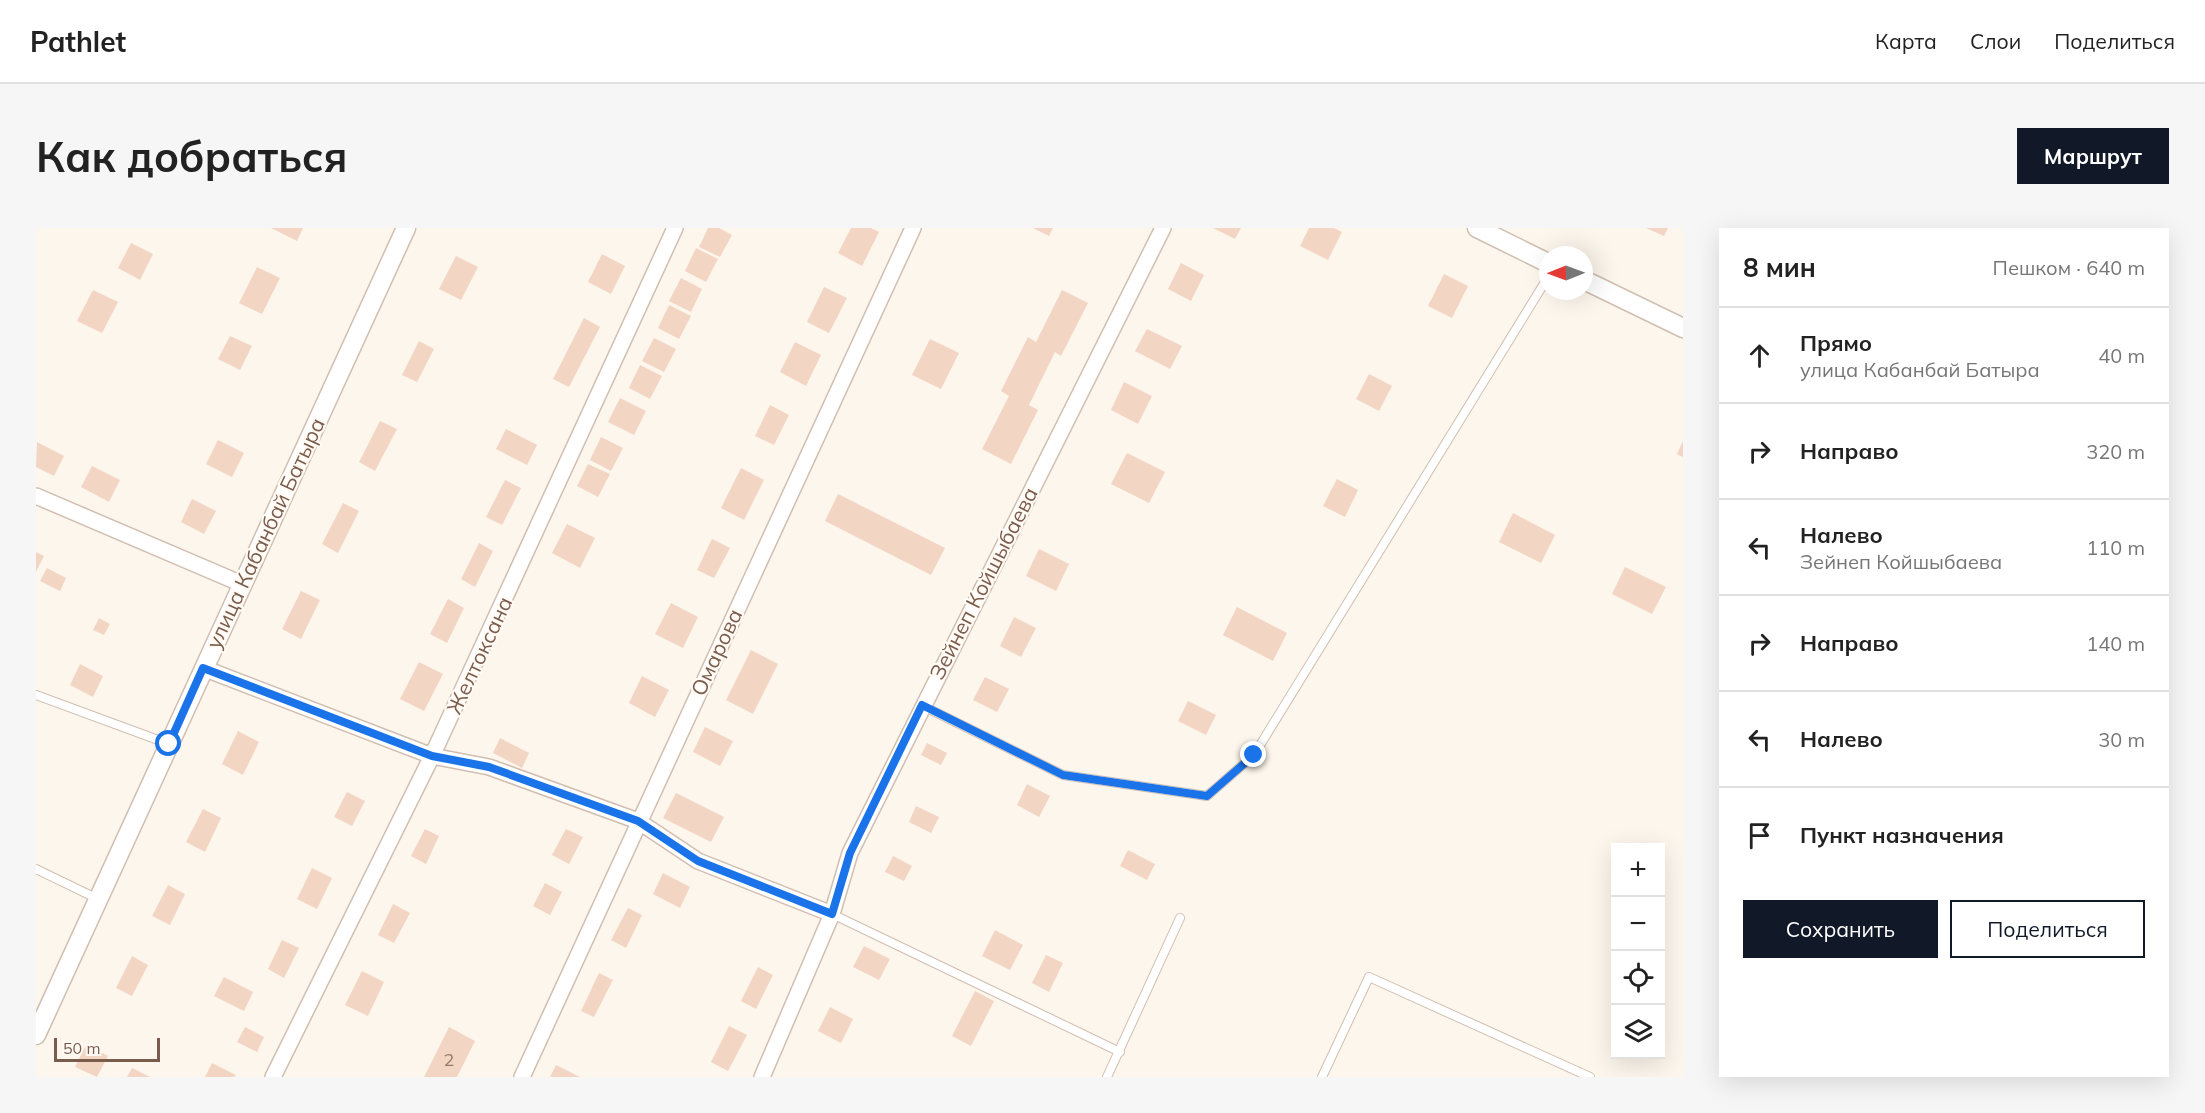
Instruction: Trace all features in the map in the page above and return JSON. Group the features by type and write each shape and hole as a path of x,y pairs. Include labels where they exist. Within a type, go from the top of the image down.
{"street":[{"name":"улица Кабанбай Батыра","path":"36,1035 96,898 406,228"},
{"name":"Желтоксана","path":"273,1077 432,756 675,228"},
{"name":"Омарова","path":"522,1077 913,228"},
{"name":"Зейнеп Койшыбаева","path":"762,1077 832,914 850,853 922,705 1163,228"},
{"path":"1477,228 1539,259"},
{"path":"1593,284 1683,328"},
{"path":"36,496 242,584"},
{"path":"203,668 432,756 489,767 638,821 698,861 832,914"}],"lane":[{"path":"922,705 1063,775 1207,796 1254,755 1539,292"},
{"path":"36,695 169,744"},
{"path":"36,869 96,898"},
{"path":"832,914 1120,1052"},
{"path":"1107,1077 1180,918"},
{"path":"1322,1077 1369,977 1590,1077"}],"building":[{"path":"271,228 303,228 297,241"},
{"path":"708,228 719,228 732,235 720,257 699,247"},
{"path":"851,228 871,228 879,232 862,266 838,253"},
{"path":"1033,228 1053,228 1049,236"},
{"path":"1213,228 1241,228 1235,239"},
{"path":"1309,228 1334,228 1342,232 1328,260 1300,246"},
{"path":"1646,228 1668,228 1664,236"},
{"path":"131,243 153,254 140,280 118,268"},
{"path":"696,248 718,259 706,282 685,271"},
{"path":"602,254 625,266 611,294 588,282"},
{"path":"456,256 478,267 461,300 439,289"},
{"path":"1181,263 1204,275 1191,301 1168,289"},
{"path":"257,267 280,278 262,314 239,303"},
{"path":"1444,274 1468,286 1452,318 1428,306"},
{"path":"681,278 702,289 691,312 669,301"},
{"path":"824,287 847,298 829,333 807,322"},
{"path":"93,290 118,302 102,333 77,321"},
{"path":"1062,290 1088,303 1061,356 1055,352 1029,405 1038,410 1011,464 982,449 1009,396 1001,391 1028,337 1036,342"},
{"path":"669,305 691,316 679,339 658,328"},
{"path":"584,318 600,327 569,387 553,379"},
{"path":"1147,329 1182,346 1170,369 1135,351"},
{"path":"230,336 252,346 240,370 218,359"},
{"path":"654,338 676,349 664,372 642,361"},
{"path":"930,339 959,353 941,389 912,375"},
{"path":"419,341 434,349 417,382 402,375"},
{"path":"795,342 821,355 806,386 780,372"},
{"path":"640,365 662,376 650,399 629,388"},
{"path":"1369,374 1392,386 1379,411 1356,399"},
{"path":"1124,382 1152,396 1138,424 1111,410"},
{"path":"620,398 646,411 634,435 608,422"},
{"path":"770,405 789,415 774,445 755,436"},
{"path":"380,421 397,429 375,471 359,462"},
{"path":"506,429 537,445 527,465 496,449"},
{"path":"601,437 623,448 611,471 590,460"},
{"path":"218,440 244,453 232,477 206,464"},
{"path":"1683,441 1683,457 1677,454"},
{"path":"37,442 64,456 54,476 36,467"},
{"path":"1127,453 1165,472 1149,503 1111,484"},
{"path":"588,464 610,474 598,497 577,486"},
{"path":"92,466 120,480 109,502 81,487"},
{"path":"741,468 764,480 744,520 721,508"},
{"path":"1337,479 1358,490 1345,517 1323,506"},
{"path":"505,480 521,488 502,525 486,517"},
{"path":"838,494 945,548 931,575 825,521"},
{"path":"192,499 216,511 204,534 181,522"},
{"path":"343,503 359,511 338,553 322,544"},
{"path":"1513,513 1555,535 1541,563 1499,542"},
{"path":"567,524 595,538 580,568 552,553"},
{"path":"712,539 730,548 714,578 697,570"},
{"path":"479,543 493,551 475,587 461,579"},
{"path":"1039,549 1069,564 1056,591 1026,576"},
{"path":"36,552 44,556 36,572"},
{"path":"1625,567 1666,587 1652,614 1612,594"},
{"path":"47,568 66,578 60,591 40,581"},
{"path":"301,591 320,600 301,639 282,629"},
{"path":"448,599 464,608 447,643 430,634"},
{"path":"671,603 698,617 683,648 655,634"},
{"path":"1237,607 1287,633 1273,661 1223,635"},
{"path":"1014,617 1036,628 1021,657 1000,646"},
{"path":"99,618 110,624 104,635 93,630"},
{"path":"751,650 778,664 753,714 726,700"},
{"path":"419,662 443,674 424,711 400,699"},
{"path":"80,664 103,676 93,697 70,685"},
{"path":"642,676 669,690 655,717 629,703"},
{"path":"985,677 1009,689 997,712 973,700"},
{"path":"1188,701 1216,715 1206,735 1178,721"},
{"path":"705,727 733,741 720,766 693,752"},
{"path":"238,731 259,742 243,775 222,764"},
{"path":"500,738 529,753 522,768 493,753"},
{"path":"927,743 947,753 941,765 921,755"},
{"path":"1027,784 1050,796 1039,817 1017,805"},
{"path":"347,792 365,801 352,826 334,817"},
{"path":"676,793 724,817 711,842 663,818"},
{"path":"916,806 939,817 931,833 909,822"},
{"path":"203,809 221,818 205,852 186,842"},
{"path":"425,829 439,836 426,864 411,856"},
{"path":"566,829 583,837 569,864 552,855"},
{"path":"1128,850 1155,864 1147,880 1120,866"},
{"path":"893,856 912,866 904,881 885,872"},
{"path":"312,868 332,878 317,909 297,899"},
{"path":"663,873 690,887 680,908 653,894"},
{"path":"545,883 562,892 550,915 533,906"},
{"path":"168,885 185,894 170,925 152,916"},
{"path":"393,904 410,913 394,943 378,935"},
{"path":"628,908 642,915 626,948 611,940"},
{"path":"995,930 1023,945 1010,970 982,956"},
{"path":"282,940 299,948 284,978 268,969"},
{"path":"864,946 890,959 879,980 853,967"},
{"path":"1046,955 1063,963 1049,992 1032,983"},
{"path":"132,956 148,965 132,996 116,988"},
{"path":"758,967 773,975 756,1009 741,1001"},
{"path":"362,971 384,982 368,1016 345,1005"},
{"path":"599,973 613,980 594,1017 581,1011"},
{"path":"224,977 253,992 244,1011 214,996"},
{"path":"975,991 994,1001 971,1046 952,1036"},
{"path":"830,1007 853,1019 841,1043 818,1031"},
{"path":"729,1026 747,1035 728,1071 711,1062"},
{"path":"245,1027 264,1037 257,1052 237,1042"},
{"path":"449,1027 475,1041 457,1077 424,1077"},
{"path":"86,1045 108,1056 97,1077 75,1067"},
{"path":"212,1063 236,1075 234,1077 205,1077"},
{"path":"556,1065 580,1077 550,1077"},
{"path":"132,1068 150,1077 127,1077"}],"route":[{"path":"169,744 203,668 432,756 489,767 638,821 698,861 832,914 850,853 922,705 1063,775 1207,796 1254,755"}]}
